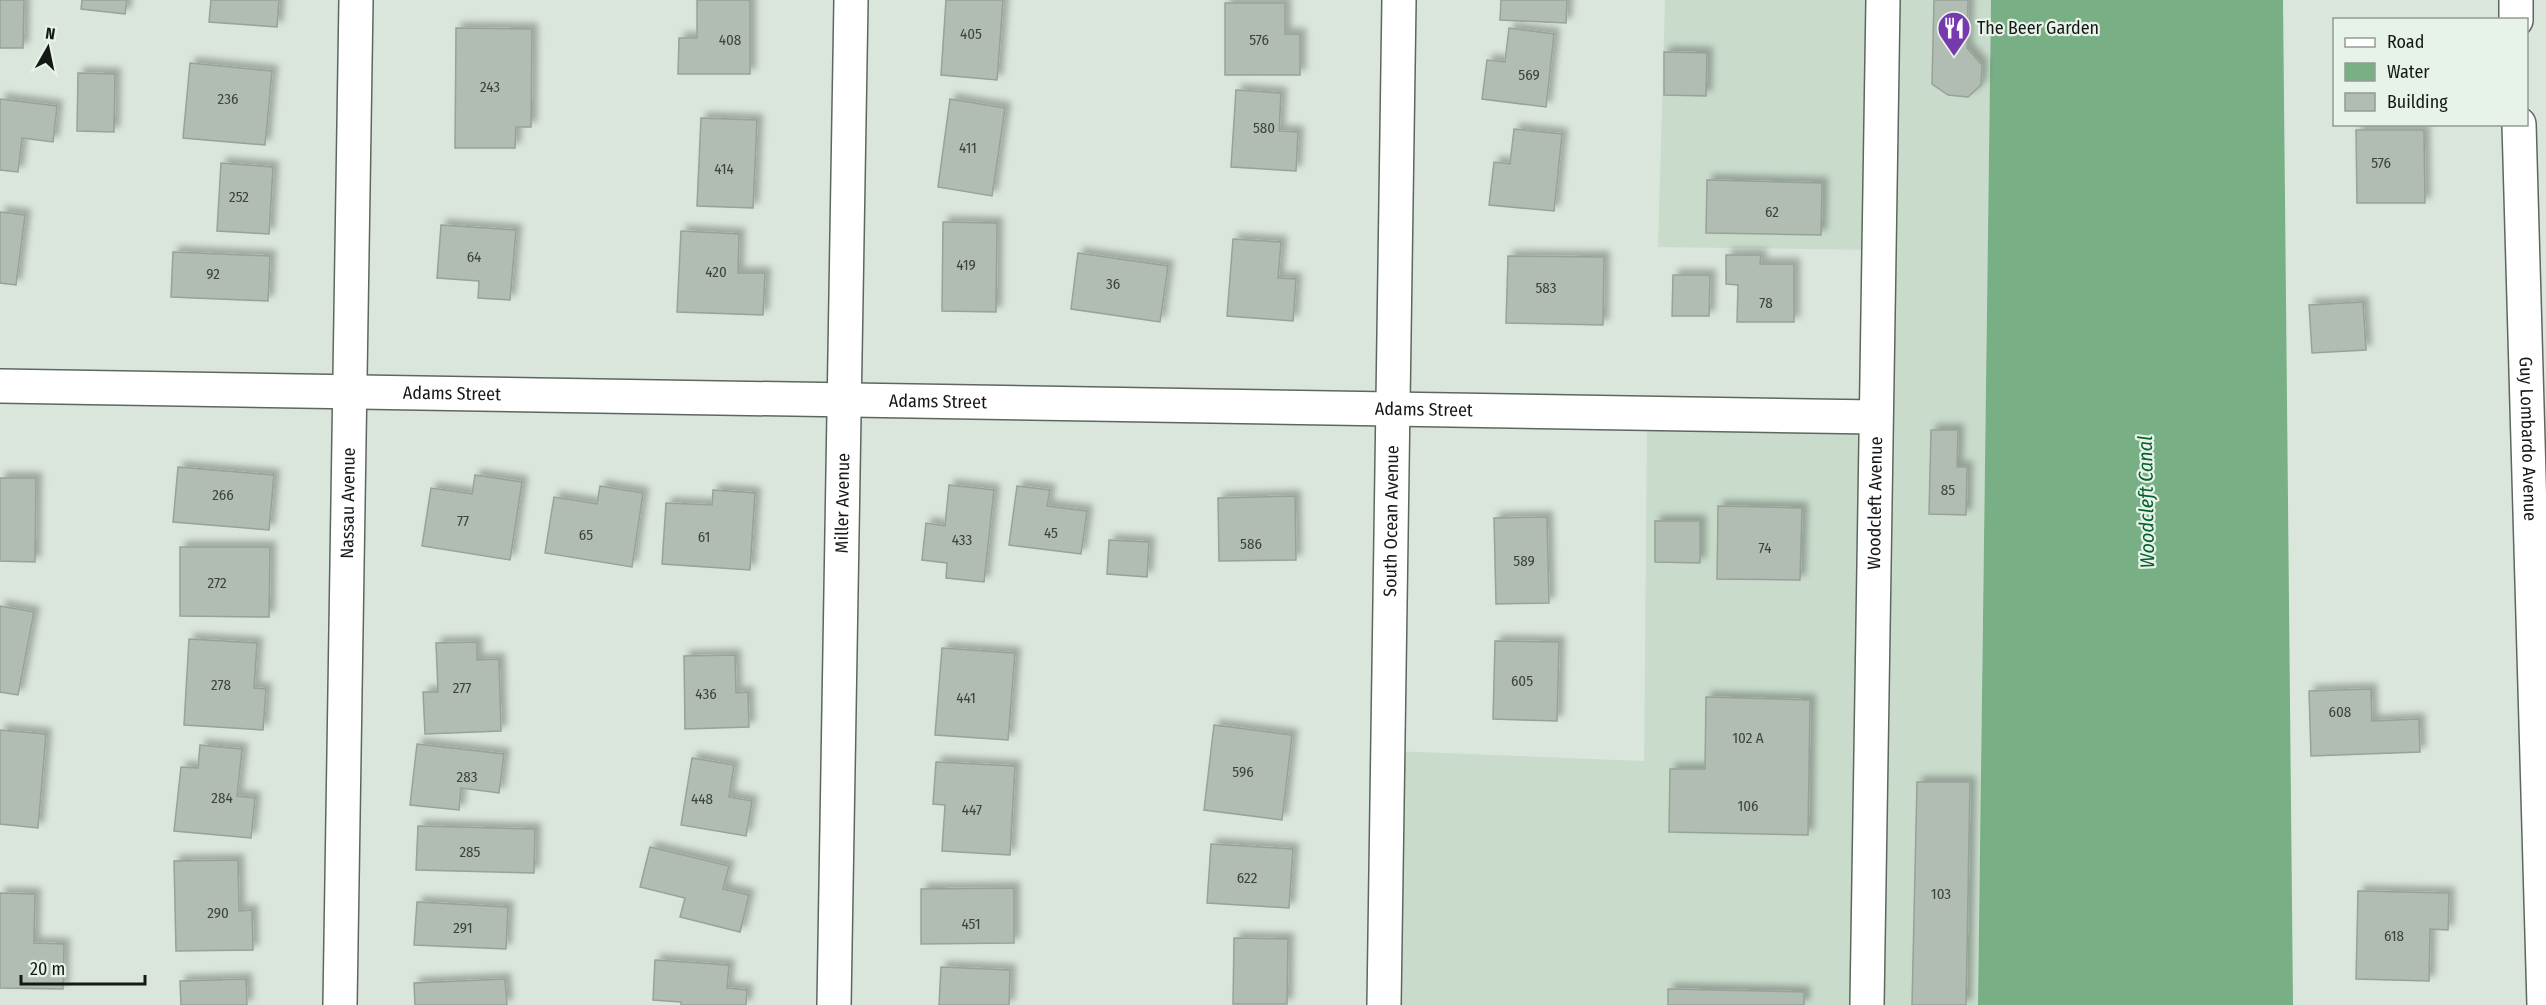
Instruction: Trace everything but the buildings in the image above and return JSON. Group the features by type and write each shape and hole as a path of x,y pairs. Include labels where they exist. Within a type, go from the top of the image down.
{"street":[{"name":"Nassau Avenue","path":"340,1005 356,0"},
{"name":"Miller Avenue","path":"834,1005 851,0"},
{"name":"South Ocean Avenue","path":"1384,1005 1399,0"},
{"name":"Woodcleft Avenue","path":"1867,1005 1883,0"},
{"path":"2516,0 2516,18"},
{"name":"Guy Lombardo Avenue","path":"2519,126 2535,312 2544,1005"},
{"name":"Adams Street","path":"0,386 1875,417"}],"shaded area":[{"path":"1665,0 1991,0 1978,1005 1387,1005 1393,751 1644,761 1647,418 1870,423 1873,250 1658,247"}],"water":[{"name":"Woodcleft Canal","path":"1991,0 2283,0 2293,1005 1978,1005"}],"place":[{"name":"The Beer Garden","path":"1954,57"}]}
